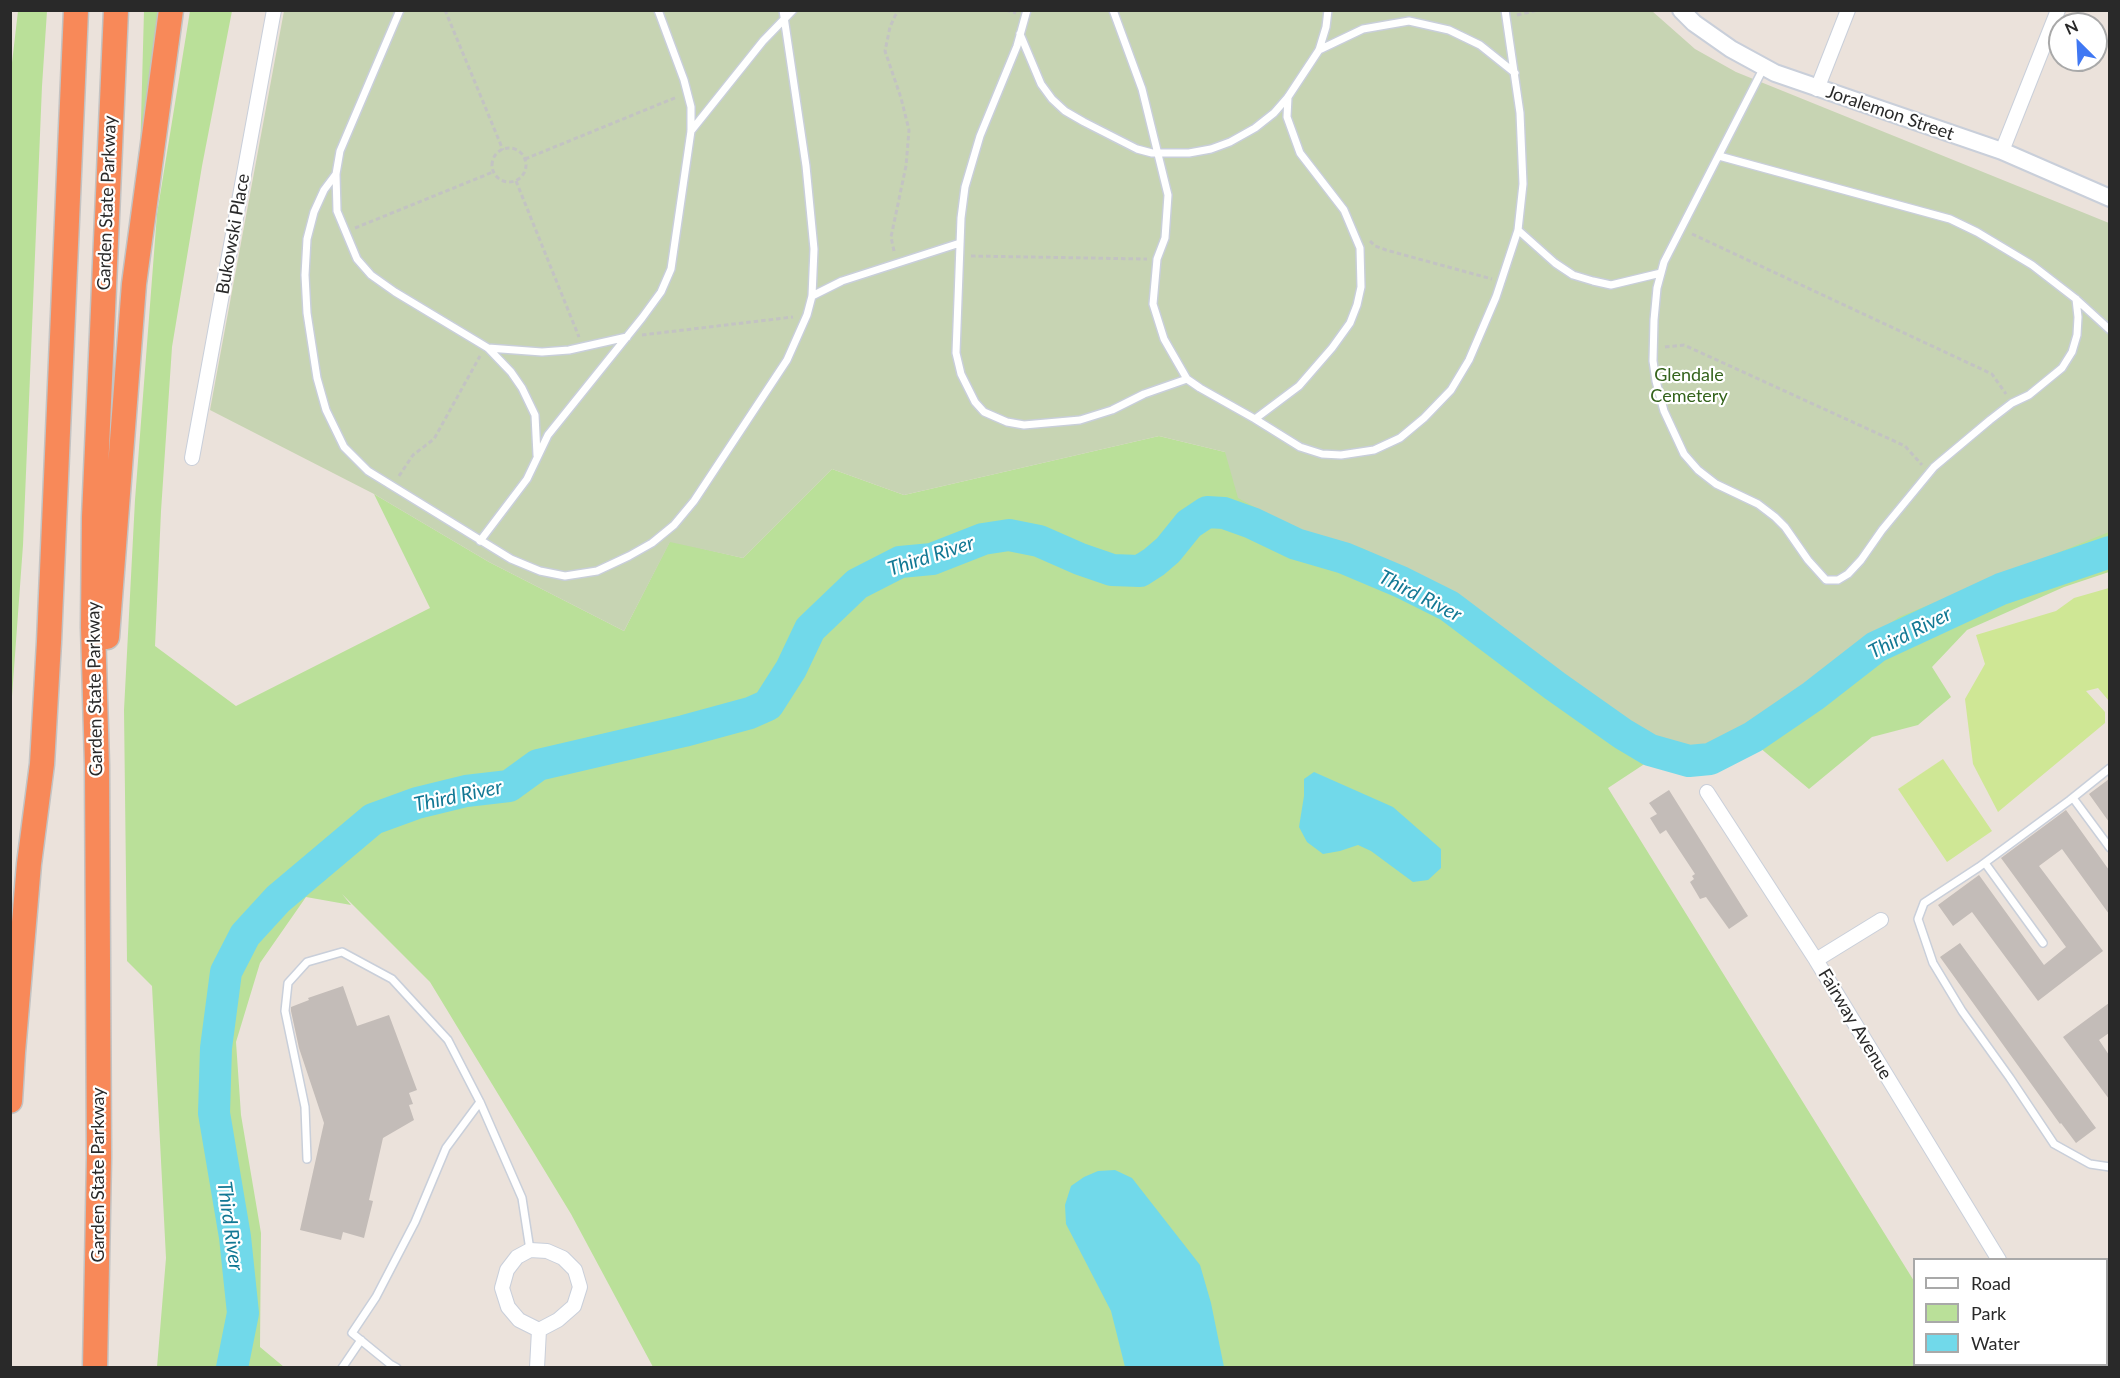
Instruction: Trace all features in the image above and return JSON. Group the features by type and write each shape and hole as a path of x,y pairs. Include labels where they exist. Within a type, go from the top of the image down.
{"highway":[{"path":"10,1101 12,1050 29,864 42,764 50,642 76,10"},
{"name":"Garden State Parkway","path":"95,1368 99,1198 97,765 93,627 94,517 116,10"},
{"path":"97,765 134,285 171,10"}],"street":[{"name":"Bukowski Place","path":"192,458 274,10"},
{"name":"Joralemon Street","path":"1681,10 1694,23 1731,49 1764,67 1817,89 2002,151 2109,198"},
{"path":"1817,89 1848,10"},
{"path":"2002,151 2058,10"},
{"name":"Fairway Avenue","path":"1707,792 1816,960 1998,1258"},
{"path":"1816,960 1881,920"},
{"path":"531,1250 547,1251 563,1258 576,1269 580,1287 574,1306 558,1320 539,1330 519,1320 508,1306 502,1288 507,1270 517,1257 531,1250"},
{"path":"537,1368 539,1330"}],"lane":[{"path":"400,10 340,151 336,174 337,211 357,258 371,275 487,347 511,372 522,388 535,415 537,457"},
{"path":"480,541 527,479 548,435 661,292 671,269 691,131 691,107 658,10"},
{"path":"691,131 784,14 793,10"},
{"path":"1027,10 970,167 960,243 956,353 961,374 975,402 984,412 1007,422 1024,425 1080,420 1112,410 1144,393 1187,379"},
{"path":"1113,10 1142,89 1168,195 1166,238 1157,259 1154,304 1164,339 1187,379 1256,418 1300,447 1322,454 1354,454 1374,450 1400,438 1424,418 1451,390 1469,360 1501,282 1518,230 1523,184 1520,112 1506,14"},
{"path":"1020,34 1041,84 1052,99 1084,122 1137,149 1157,154 1189,153 1211,149 1230,142 1255,128 1274,113 1288,97 1319,51 1328,10"},
{"path":"336,174 324,190 314,212 304,276 307,314 317,378 326,410 344,447 368,471 480,541 520,563 540,571 565,576 597,571 652,543 681,517 720,463 786,360 807,315 812,296 814,249 806,166 784,14"},
{"path":"1319,51 1363,29 1409,21 1449,30 1480,45 1515,73"},
{"path":"1764,67 1664,262 1654,320 1652,348 1656,381 1664,411 1684,454 1698,470 1716,484 1758,504 1775,517 1826,580 1838,580 1848,574 1929,473 1959,445 2012,403 2029,395 2062,368 2072,352 2077,335 2076,299"},
{"path":"1256,418 1299,386 1332,348 1350,323 1361,287 1360,248 1344,210 1300,153 1287,117 1288,97"},
{"path":"1719,156 1950,219 1977,232 2032,265 2076,299 2109,330"},
{"path":"1518,230 1573,275 1611,285 1661,273"},
{"path":"812,296 896,262 960,243"},
{"path":"487,347 542,352 583,347 627,337"},
{"path":"2109,768 2073,798 1985,863 1924,903 1918,919 1933,963 1962,1011 2054,1144 2090,1164 2109,1167"},
{"path":"2073,798 2109,848"},
{"path":"1985,863 2043,943"},
{"path":"307,1159 305,1107 285,1011 288,983 308,962 342,952 392,979 448,1040 480,1102 522,1198 531,1250"},
{"path":"397,1368 352,1333 376,1297 415,1222 446,1148 480,1102"},
{"path":"342,1368 361,1340"}],"path":[{"path":"445,10 502,150"},
{"path":"896,262 891,237 906,166 909,130 885,51 890,27 899,10"},
{"path":"1506,14 1538,10"},
{"path":"525,159 687,93"},
{"path":"514,149 525,159 525,171 516,181 504,182 493,172 493,161 496,154 502,150 514,149"},
{"path":"345,232 493,172"},
{"path":"516,181 583,347"},
{"path":"1352,228 1364,232 1376,246 1386,250 1501,282"},
{"path":"1681,229 1992,374 2012,403"},
{"path":"960,255 1157,259"},
{"path":"627,337 807,315"},
{"path":"1652,348 1684,345 1905,446 1929,473"},
{"path":"393,486 413,455 434,440 487,347"}],"green space":[{"path":"18,11 47,11 23,545 11,710 10,80"},
{"path":"144,11 162,11 140,157"},
{"path":"190,11 232,11 202,166 172,347 155,646 236,706 430,608 374,494 489,562 624,631 670,541 743,558 832,469 904,495 1159,436 1225,452 2109,501 2109,572 2064,587 1967,630 1932,667 1951,697 1918,725 1872,737 1809,789 1759,747 1704,768 1649,761 1608,788 1913,1279 1913,1366 1969,1367 653,1367 571,1214 430,982 342,894 351,905 306,897 260,963 236,1042 241,1115 261,1233 260,1347 284,1367 157,1367 166,1258 152,986 127,961 124,710 135,500 157,214"},
{"name":"Glendale Cemetery","path":"284,11 1652,11 1695,49 1736,72 2109,223 2109,532 1899,617 1818,674 1763,719 1704,747 1677,746 1643,736 1595,706 1470,603 1362,548 1302,533 1238,498 1225,452 1159,436 904,495 832,469 743,558 670,542 624,631 489,562 374,494 210,410"},
{"path":"2109,588 2109,701 2098,688 2086,691 2105,712 2105,723 1998,812 1973,764 1965,699 1985,664 1976,635 2056,611 2074,598"},
{"path":"1943,759 1992,831 1947,862 1898,789"}],"water":[{"path":"1314,772 1393,807 1441,849 1441,868 1428,880 1413,882 1371,851 1358,845 1323,854 1307,842 1299,827 1304,779"},
{"path":"1115,1170 1132,1178 1200,1265 1211,1303 1224,1367 1125,1367 1111,1311 1066,1224 1065,1205 1071,1186 1098,1171"}],"building":[{"path":"2109,779 2109,822 2089,794"},
{"path":"1669,790 1748,916 1729,929 1706,897 1700,899 1690,882 1694,879 1692,876 1695,874 1666,830 1660,834 1650,818 1657,814 1649,803"},
{"path":"2066,810 2109,870 2109,914 2062,849 2039,866 2103,951 2038,1001 1972,912 1953,926 1938,905 1979,875 2044,965 2066,947 2001,858"},
{"path":"1960,943 2096,1128 2076,1143 1940,957"},
{"path":"343,986 357,1026 389,1015 417,1090 409,1093 413,1104 409,1105 414,1120 383,1138 369,1200 373,1201 364,1238 343,1232 341,1240 300,1230 324,1123 299,1048 291,1007 309,1000 308,998"},
{"path":"2109,1003 2109,1033 2099,1040 2109,1055 2109,1099 2063,1037"}],"waterway":[{"name":"Third River","path":"232,1368 243,1313 235,1237 214,1113 216,1048 226,972 245,935 278,899 373,819 417,803 466,791 509,786 538,765 684,731 750,713 768,705 791,669 810,629 857,584 900,562 932,559 983,539 1009,535 1039,541 1112,570 1140,571 1168,550 1189,524 1207,512 1224,513 1252,523 1296,544 1344,558 1401,582 1449,606 1623,734 1650,750 1689,761 1710,759 1753,737 1813,696 1876,647 2001,589 2110,552"}]}
